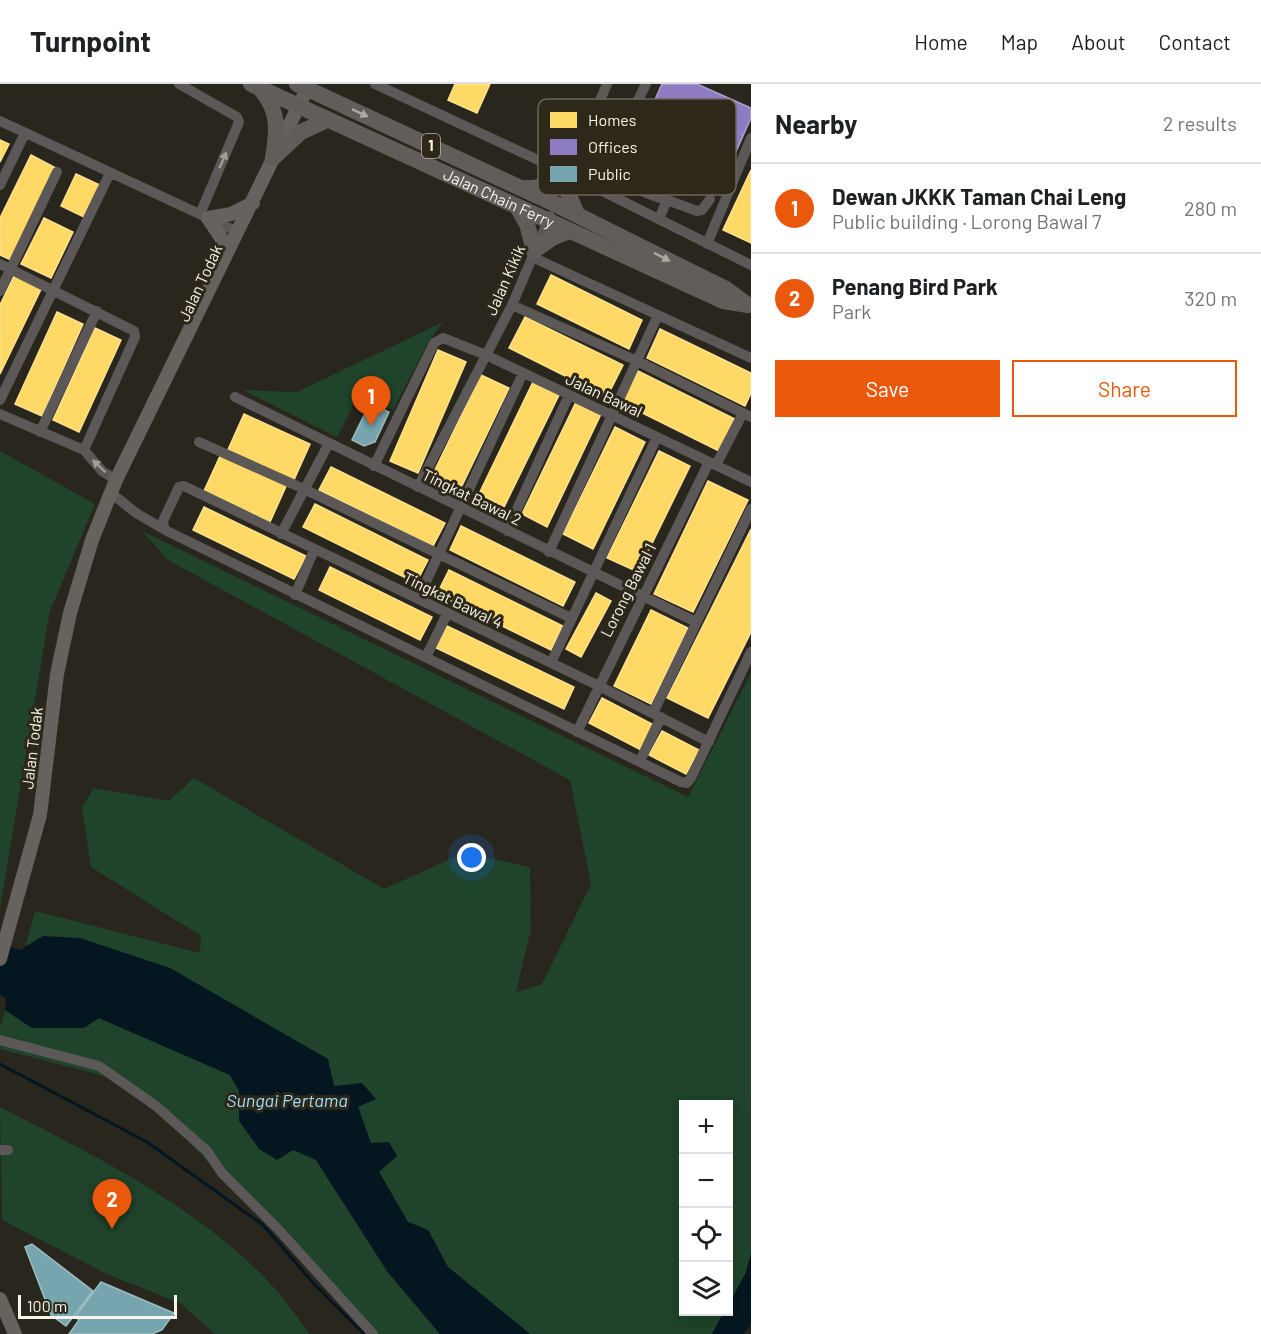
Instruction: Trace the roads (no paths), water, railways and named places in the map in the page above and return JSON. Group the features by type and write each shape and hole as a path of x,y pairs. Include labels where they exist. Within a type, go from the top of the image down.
{"highway":[{"name":"Jalan Chain Ferry","path":"302,86 577,214 726,289 750,306"},
{"path":"256,87 274,109 277,120 273,158"},
{"name":"Jalan Chain Ferry","path":"256,87 723,301 750,306"},
{"path":"273,158 301,132 327,120"},
{"path":"520,188 538,187"},
{"path":"569,195 577,214"},
{"path":"518,208 527,224 533,254 552,238 569,231"}],"main road":[{"name":"Jalan Todak","path":"0,959 40,815 57,674 70,613 92,540 116,480 298,107 302,86"},
{"path":"204,216 231,214 253,203"},
{"path":"204,216 222,239 221,261"},
{"name":"Jalan Todak","path":"92,540 116,497 236,248 238,232"},
{"path":"0,1299 8,1328"}],"street":[{"path":"179,84 237,117 239,122 204,216"},
{"path":"375,84 538,162"},
{"name":"Jalan Kikik","path":"601,99 607,84"},
{"path":"638,99 646,84"},
{"path":"0,121 238,232"},
{"path":"0,185 25,134"},
{"path":"736,174 751,138"},
{"path":"0,291 57,172"},
{"path":"0,400 110,173"},
{"name":"Jalan Kikik","path":"418,488 512,305 559,195"},
{"path":"608,195 751,265"},
{"path":"655,195 697,211 702,210 710,199"},
{"path":"707,244 727,195"},
{"path":"659,219 667,200"},
{"path":"533,254 751,358"},
{"path":"0,264 131,327 135,338 84,450"},
{"path":"512,305 637,361 747,415"},
{"path":"40,432 97,311"},
{"path":"549,552 658,315"},
{"name":"Jalan Bawal","path":"374,465 434,343 443,338 486,355 751,482"},
{"path":"418,599 523,373"},
{"path":"507,531 569,395"},
{"name":"Tingkat Bawal 2","path":"235,397 696,622"},
{"path":"0,414 84,450 102,471 116,480"},
{"name":"Lorong Bawal 1","path":"577,732 597,685 641,597 712,463 747,415"},
{"path":"551,663 657,437"},
{"path":"199,442 304,489 571,618"},
{"path":"280,534 329,443"},
{"name":"Tingkat Bawal 4","path":"164,527 163,521 179,488 184,486 597,685 709,742"},
{"path":"116,497 136,513 295,595 681,782 687,783 751,652"},
{"path":"640,761 696,622 751,509"},
{"path":"295,595 314,550"},
{"path":"426,657 447,614"},
{"path":"0,1040 99,1066 156,1106 207,1151 222,1173 277,1228 373,1334"}],"water":[{"name":"Sungai Pertama","path":"43,936 80,938 170,968 328,1059 334,1086 362,1083 376,1099 358,1107 371,1143 389,1142 397,1156 379,1172 408,1222 428,1230 448,1267 530,1334 440,1334 388,1272 316,1160 293,1150 277,1160 259,1149 239,1121 239,1091 230,1075 99,1018 84,1028 32,1028 5,1010 6,998 0,995 0,944 20,950"},
{"path":"751,1253 751,1325 743,1334 712,1334 722,1316 733,1316 733,1296 746,1272"}],"waterway":[{"path":"0,1064 147,1142 263,1225 316,1286 364,1334"}],"place":[{"name":"Dewan JKKK Taman Chai Leng","path":"371,426"},
{"name":"Penang Bird Park","path":"112,1229"}]}
